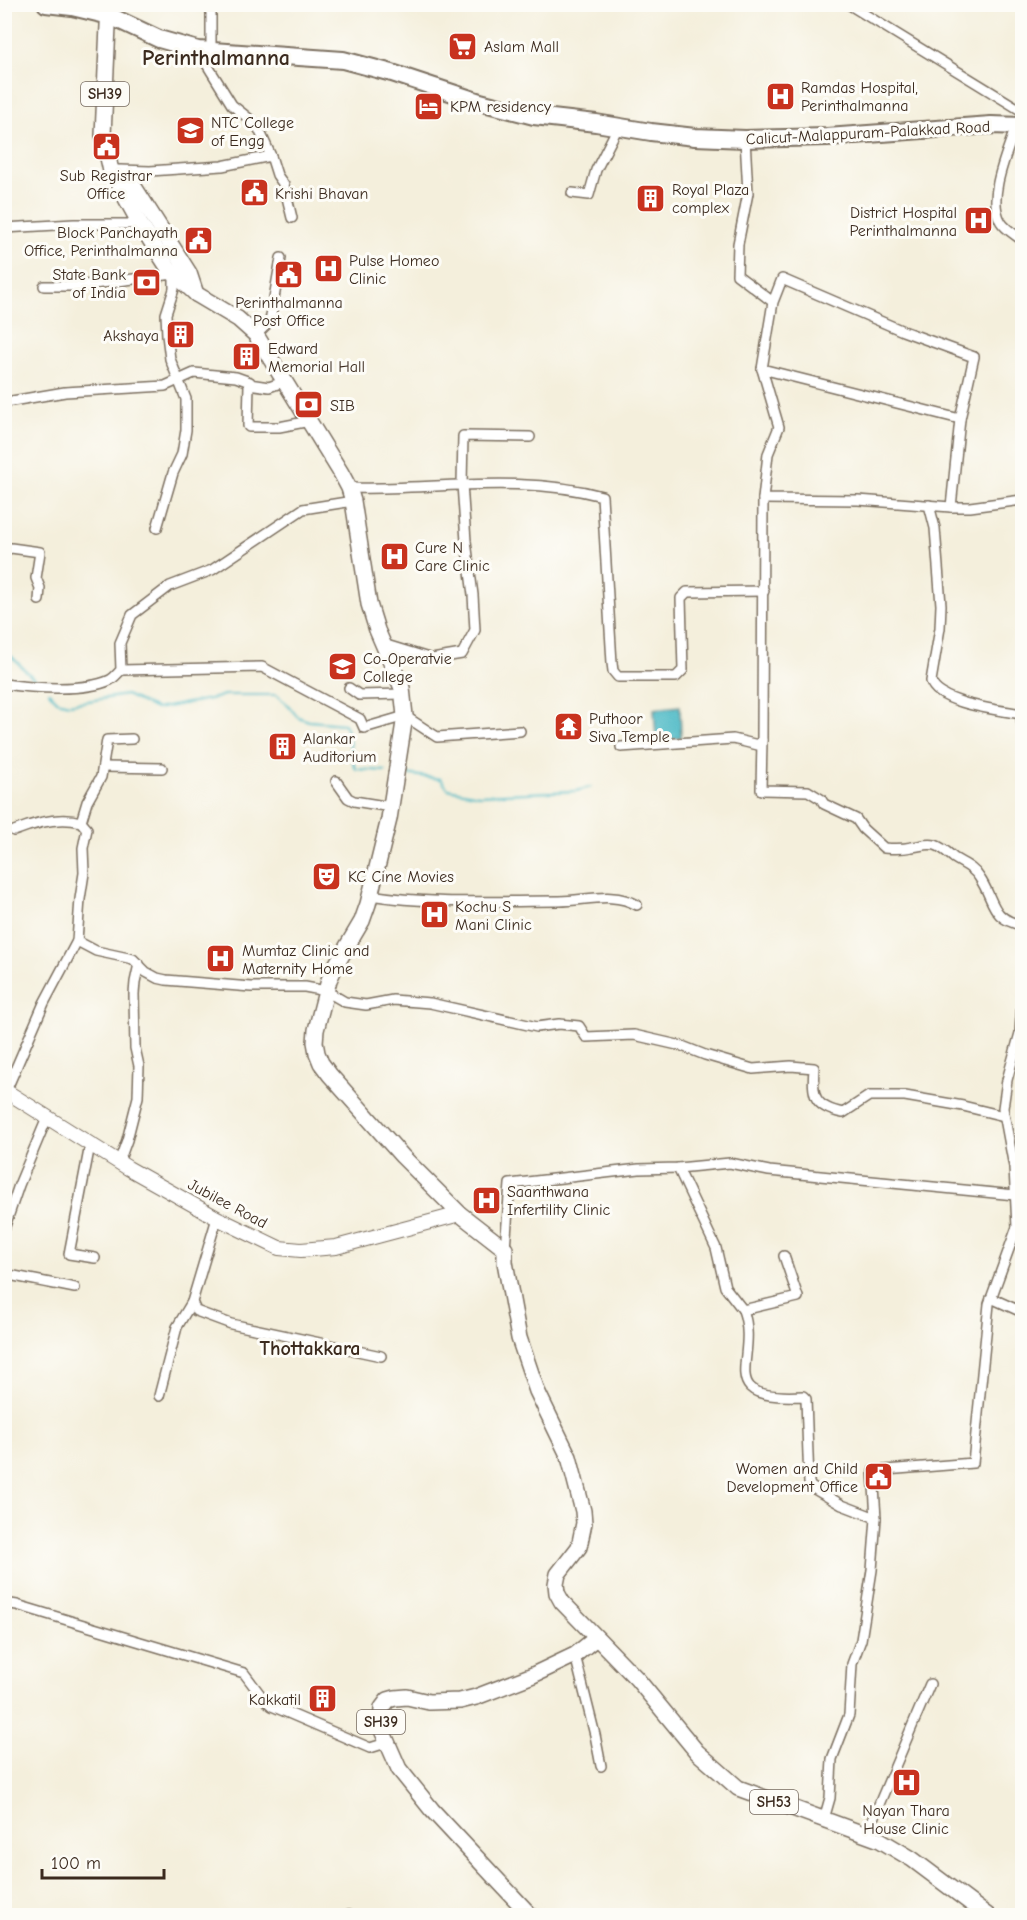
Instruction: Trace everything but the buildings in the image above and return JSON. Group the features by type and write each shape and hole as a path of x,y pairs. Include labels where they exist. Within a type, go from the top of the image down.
{"highway":[{"name":"Calicut-Malappuram-Palakkad Road","path":"46,4 80,9 110,10 159,39 205,50 343,60 534,116 695,137 745,139 827,137 1020,121"}],"main road":[{"name":"SH39","path":"110,10 103,135 111,171 166,265 196,294"},
{"path":"111,171 126,176 131,182 189,273 196,294 238,319 256,335 310,421 351,495 369,604 376,630 403,694 405,716 391,807 370,895 362,921 336,965 326,991 315,1042 321,1064 402,1156 459,1214 505,1249 505,1262 519,1338 537,1391 569,1457 583,1511 584,1523 579,1546 558,1574 557,1593 562,1602 596,1638"},
{"name":"Jubilee Road","path":"5,1091 119,1162 217,1218 279,1248 301,1250 336,1246 459,1214"},
{"name":"SH39","path":"531,1916 399,1769 386,1743 380,1716 388,1700 407,1697 429,1702 476,1697 534,1675 575,1655 596,1638"},
{"name":"SH53","path":"596,1638 637,1679 697,1752 738,1788 880,1840 912,1859 988,1916"}],"street":[{"path":"211,4 205,50 232,105 257,125 277,175 284,185 292,218"},
{"path":"848,4 1020,121 995,194 996,209 1001,223 1023,240"},
{"path":"572,193 589,195 596,170 618,127"},
{"path":"745,139 748,193 738,244 737,275 773,303"},
{"path":"111,171 150,171 222,165 270,156"},
{"path":"4,228 74,224 141,224"},
{"path":"256,335 270,321 281,258"},
{"path":"44,286 77,286 174,274 174,289 166,314 170,360 186,399 186,430 182,454 173,473 157,528"},
{"path":"951,507 960,419 974,357 913,335 782,279 773,303 762,369 779,427 768,454 763,500 761,790 808,791 824,804 856,819 863,829 884,848 912,848 929,844 942,848 967,864 978,875 989,894 993,908 1002,918 1011,923 1023,925"},
{"path":"762,369 960,419"},
{"path":"4,404 53,393 165,386 194,373 218,374 250,382 249,427 279,427 310,421"},
{"path":"249,384 269,387 286,381"},
{"path":"383,644 432,659 462,654 474,630 473,595 462,484 463,436 530,437"},
{"path":"121,670 120,643 132,615 170,586 212,570 303,509 377,489 462,484 536,486 583,491 602,496 612,663 613,671 618,677 676,677 681,674 683,670 681,598 687,592 764,591"},
{"path":"763,500 858,500 951,507 970,507 1023,500"},
{"path":"929,505 935,528 941,605 940,628 931,681 933,687 948,698 1022,714 1023,726"},
{"path":"4,551 11,548 40,552 36,578 40,588 39,600"},
{"path":"4,684 30,688 87,686 111,680 121,670 262,667 360,719 364,728 405,716 437,737 520,731"},
{"path":"349,688 359,695 403,694"},
{"path":"81,822 87,802 97,787 107,740 132,739"},
{"path":"621,747 733,739 758,745 762,740"},
{"path":"103,767 162,768"},
{"path":"336,781 348,798 354,801 391,807"},
{"path":"5,1091 44,1003 77,941 84,873 83,848 87,829 81,822 66,820 32,825 14,831"},
{"path":"370,895 401,900 469,901 569,901 600,897 630,901 637,905"},
{"path":"77,941 96,951 133,959 142,969 157,978 179,982 251,987 305,987 326,991 345,1002 366,1005 393,1000 430,1003 537,1027 559,1024 579,1026 586,1037 634,1035 682,1046 753,1069 791,1066 814,1068 813,1086 816,1099 826,1110 843,1113 869,1096 905,1096 1004,1116"},
{"path":"119,1162 138,1097 139,1066 135,1048 134,994 139,964"},
{"path":"824,1819 830,1798 832,1759 849,1715 852,1664 861,1640 872,1570 876,1518 873,1471 973,1464 991,1298 1017,1227 1014,1167 1004,1116 1004,1099 1020,1033 1023,1000"},
{"path":"4,1228 7,1211 47,1118"},
{"path":"90,1145 69,1254 95,1258"},
{"path":"505,1249 510,1184 639,1169 730,1163 770,1171 1015,1195"},
{"path":"678,1168 716,1248 725,1287 743,1310 748,1324 744,1378 749,1387 755,1392 769,1395 803,1396 806,1399 811,1487 842,1505 876,1518"},
{"path":"159,1396 177,1327 192,1302 217,1218"},
{"path":"743,1310 798,1297 784,1256"},
{"path":"4,1274 75,1288"},
{"path":"991,1298 1023,1312"},
{"path":"192,1302 196,1311 231,1324 381,1356"},
{"path":"4,1603 28,1608 244,1673 272,1706 370,1748 386,1743"},
{"path":"575,1655 601,1766"},
{"path":"866,1835 930,1684"}],"water":[{"path":"680,706 681,738 656,740 654,709"}],"waterway":[{"path":"4,649 38,683"},
{"path":"49,692 57,701 69,704 126,695 156,709 224,695 276,695 298,717 309,721 344,724 356,769 386,771"},
{"path":"406,774 441,779 448,789 479,795 576,791 591,787"}],"place":[{"name":"Aslam Mall","path":"463,46"},
{"name":"Ramdas Hospital, Perinthalmanna","path":"780,96"},
{"name":"KPM residency","path":"429,106"},
{"name":"NTC College of Engg","path":"190,131"},
{"name":"Sub Registrar Office","path":"106,147"},
{"name":"Krishi Bhavan","path":"254,193"},
{"name":"Royal Plaza complex","path":"651,198"},
{"name":"District Hospital Perinthalmanna","path":"978,221"},
{"name":"Block Panchayath Office, Perinthalmanna","path":"199,241"},
{"name":"Pulse Homeo Clinic","path":"328,269"},
{"name":"Perinthalmanna Post Office","path":"289,274"},
{"name":"State Bank of India","path":"147,283"},
{"name":"Akshaya","path":"180,335"},
{"name":"Edward Memorial Hall","path":"247,357"},
{"name":"SIB","path":"309,405"},
{"name":"Cure N Care Clinic","path":"394,556"},
{"name":"Co-Operatvie College","path":"342,667"},
{"name":"Puthoor Siva Temple","path":"568,727"},
{"name":"Alankar Auditorium","path":"282,747"},
{"name":"KC Cine Movies","path":"327,876"},
{"name":"Kochu S Mani Clinic","path":"434,915"},
{"name":"Mumtaz Clinic and Maternity Home","path":"221,959"},
{"name":"Saanthwana Infertility Clinic","path":"486,1200"},
{"name":"Women and Child Development Office","path":"879,1477"},
{"name":"Kakkatil","path":"322,1699"},
{"name":"Nayan Thara House Clinic","path":"906,1782"}],"district":[{"name":"Perinthalmanna","path":"216,57"},
{"name":"Thottakkara","path":"310,1348"}]}
